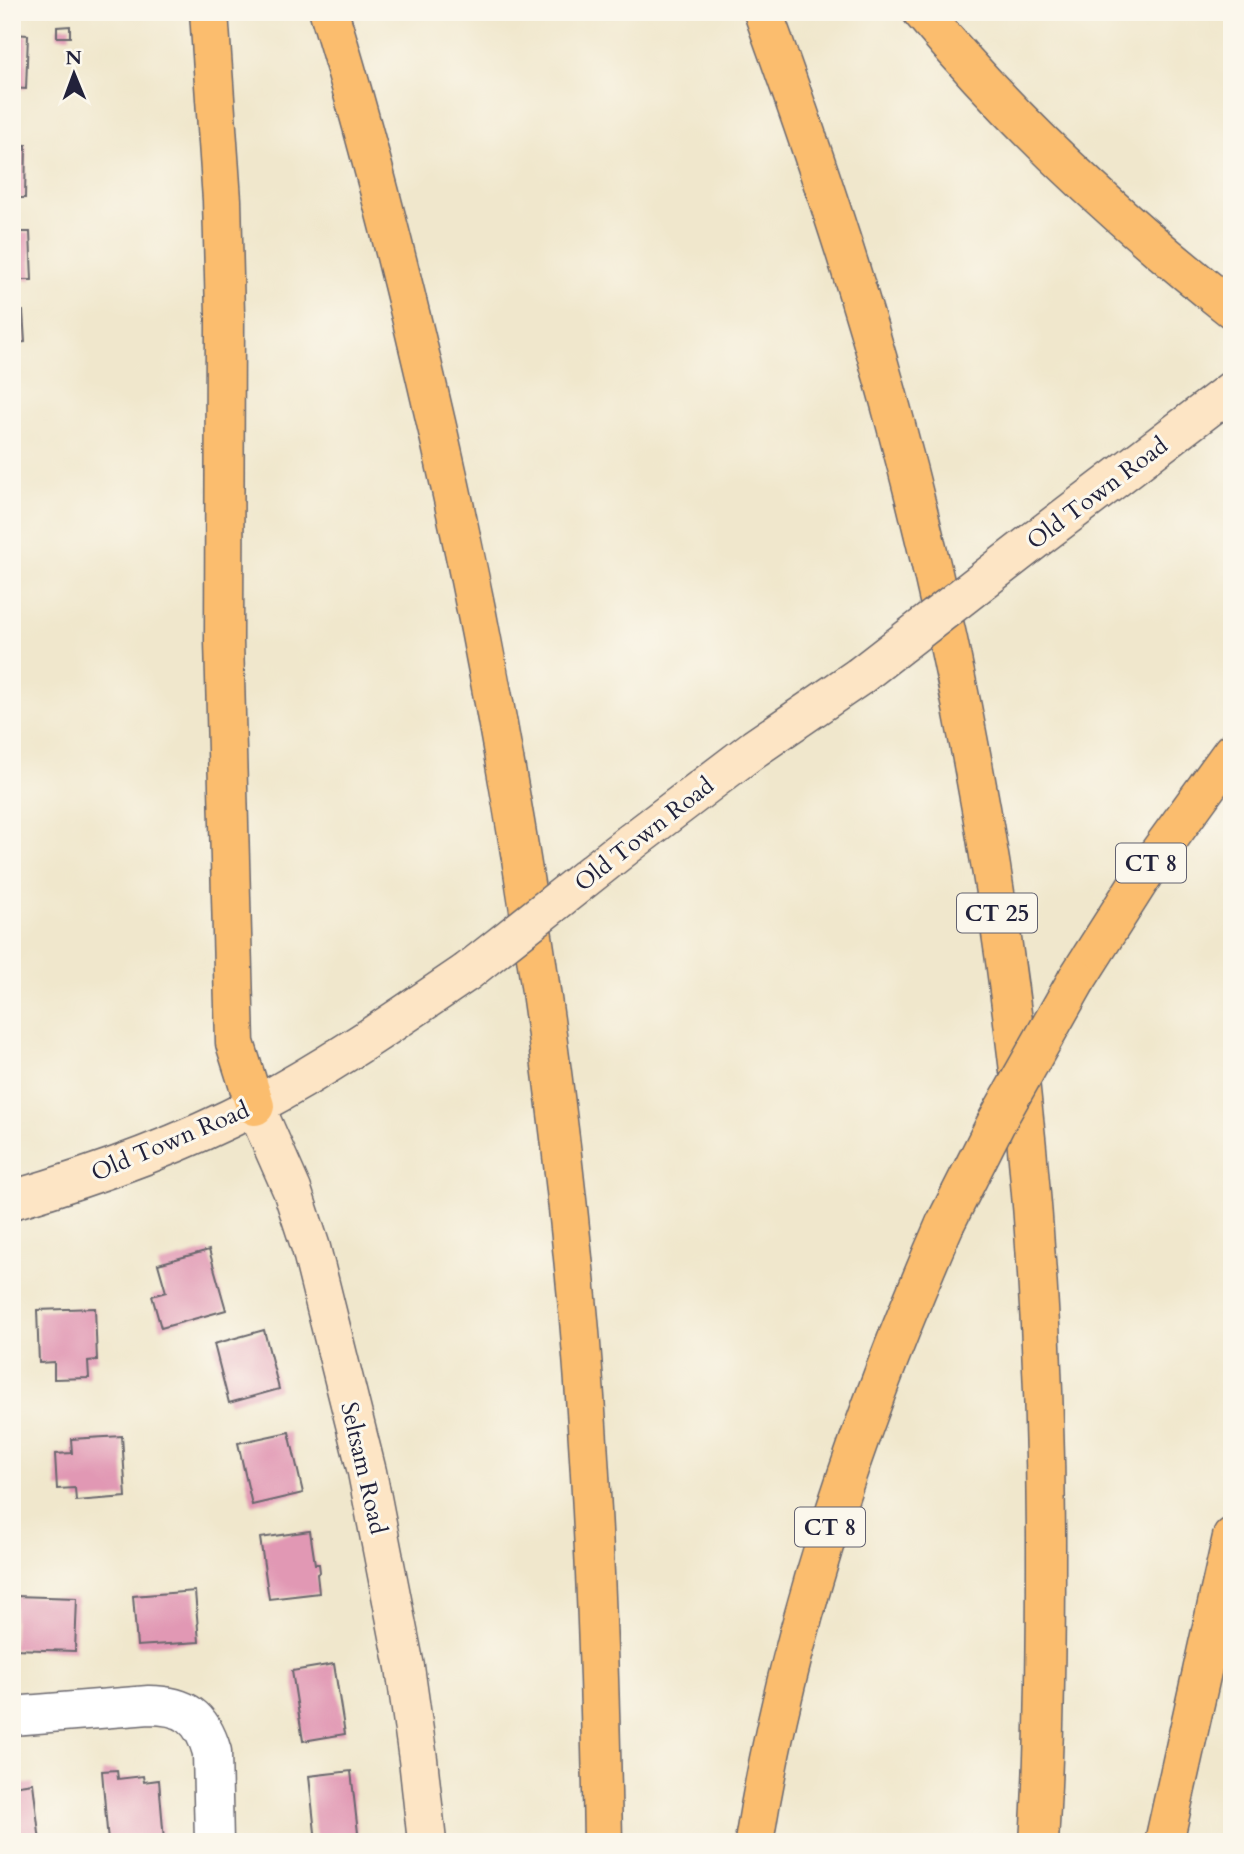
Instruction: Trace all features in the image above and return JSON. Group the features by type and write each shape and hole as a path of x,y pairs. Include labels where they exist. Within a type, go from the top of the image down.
{"highway":[{"path":"209,12 223,225 225,654 235,1043 255,1106"},
{"path":"329,12 393,241 441,442 490,677 529,908 556,1109 579,1323 599,1651 603,1842"},
{"name":"CT 25","path":"764,12 833,211 899,436 946,633 988,851 1030,1176 1038,1285 1046,1503 1044,1722 1039,1842"},
{"path":"922,12 997,97 1083,183 1139,234 1232,309"},
{"name":"CT 8","path":"754,1842 776,1723 805,1609 835,1509 878,1386 945,1224 998,1119 1077,979 1147,869 1232,752"},
{"path":"1164,1842 1232,1537"}],"main road":[{"name":"Old Town Road","path":"12,1200 120,1164 190,1136 255,1106 327,1065 467,972 755,748 860,677 1232,390"},
{"name":"Seltsam Road","path":"255,1106 292,1190 311,1248 367,1472 405,1667 427,1842"}],"street":[{"path":"12,1716 149,1705 166,1705 184,1711 199,1722 212,1752 214,1842"}],"building":[{"path":"70,26 70,37 57,37 57,27"},
{"path":"12,34 28,35 26,89 12,88"},
{"path":"12,144 26,145 25,198 12,198"},
{"path":"12,232 30,232 32,280 12,280"},
{"path":"12,311 23,311 25,342 12,343"},
{"path":"209,1250 226,1310 161,1328 152,1296 166,1292 158,1264"},
{"path":"95,1308 97,1360 88,1361 89,1378 54,1379 54,1362 39,1363 37,1310"},
{"path":"264,1330 279,1389 229,1403 214,1344"},
{"path":"289,1432 303,1493 252,1505 238,1443"},
{"path":"122,1436 126,1497 76,1501 75,1488 57,1489 55,1454 72,1453 71,1439"},
{"path":"310,1531 315,1564 319,1564 319,1593 269,1599 260,1538"},
{"path":"195,1591 199,1642 137,1646 133,1596"},
{"path":"15,1596 77,1598 75,1651 13,1649"},
{"path":"334,1664 345,1734 303,1741 292,1671"},
{"path":"117,1770 118,1779 143,1776 144,1782 159,1780 164,1841 108,1842 102,1771"},
{"path":"351,1771 359,1842 316,1842 309,1776"},
{"path":"33,1783 40,1842 12,1842 12,1786"}]}
